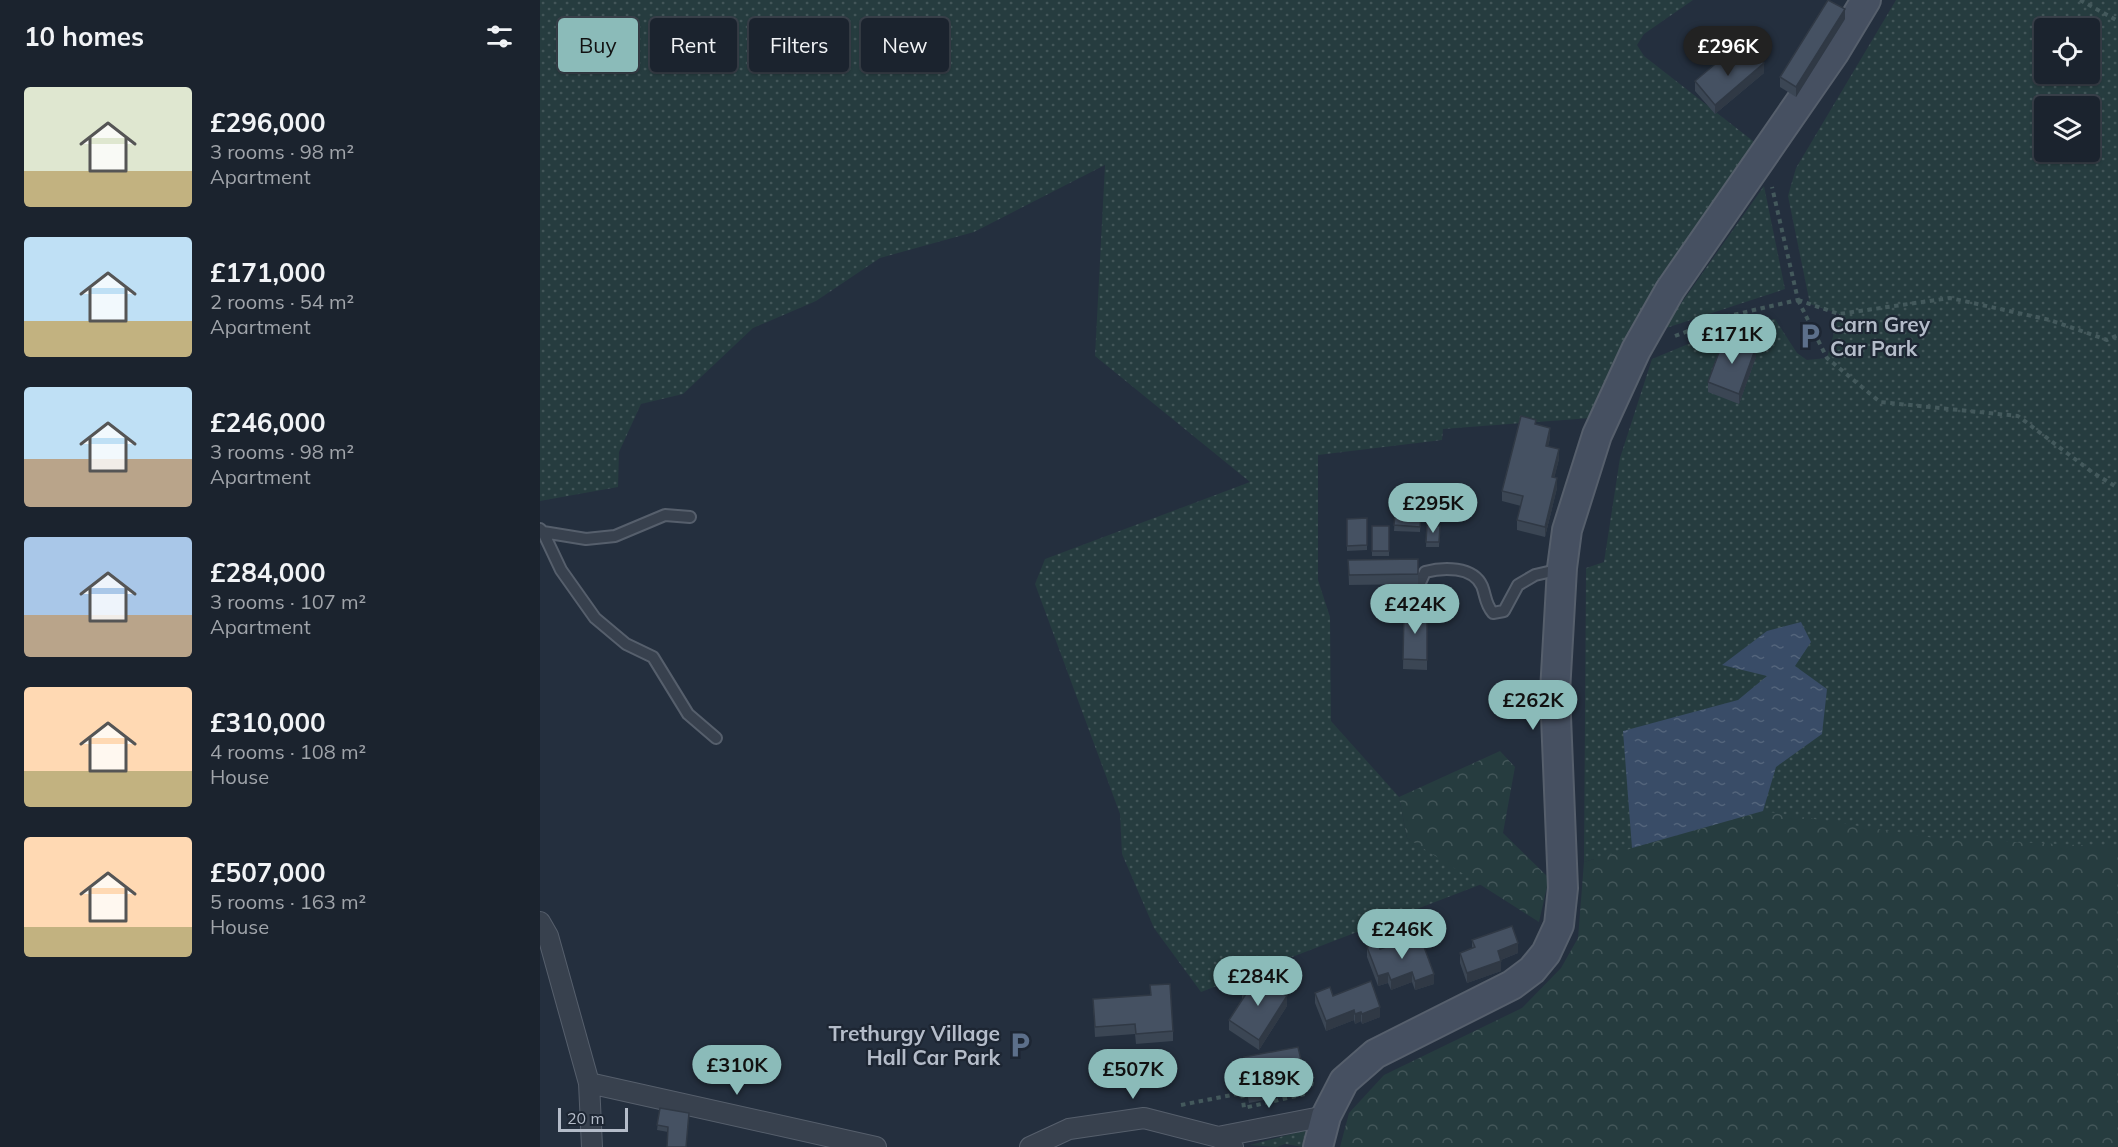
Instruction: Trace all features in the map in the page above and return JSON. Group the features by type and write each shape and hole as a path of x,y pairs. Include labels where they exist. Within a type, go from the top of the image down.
{"street":[{"path":"1318,1147 1326,1116 1344,1081 1375,1054 1512,985 1532,970 1546,952 1558,924 1563,888 1555,692 1562,568 1568,530 1597,435 1636,350 1670,290 1834,53 1866,0"},
{"path":"540,922 548,936 589,1083 592,1147"},
{"path":"589,1083 876,1147"},
{"path":"1030,1147 1069,1129 1144,1118 1226,1142 1326,1116"}],"lane":[{"path":"542,531 586,538 615,536 665,515 690,517"},
{"path":"542,531 561,570 595,618 626,644 653,657 688,714 716,738"},
{"path":"1394,611 1413,598 1425,572 1435,569 1448,568 1475,576 1482,586 1486,605 1493,613 1504,611 1518,585 1535,575 1562,568"}],"path":[{"path":"2080,0 2118,21"},
{"path":"1764,154 1798,300 1827,358 1880,402 2018,416 2092,472 2118,488"},
{"path":"1636,350 1728,316 1798,300 1839,314 1950,298 2050,320 2107,340 2118,334"},
{"path":"1144,1118 1165,1108 1242,1093 1244,1108 1309,1093 1313,1077"}],"green space":[{"path":"540,0 1693,0 1644,34 1637,45 1644,56 1753,141 1754,149 1691,235 1628,332 1591,418 1443,429 1442,440 1318,455 1318,580 1330,617 1331,721 1399,797 1407,838 1482,884 1201,992 1154,928 1122,854 1120,814 1035,584 1045,559 1250,482 1095,356 1105,165 974,232 880,258 816,301 753,328 683,394 641,404 619,452 618,487 540,501"},
{"path":"1896,0 2118,0 2118,1147 1594,859 1584,862 1586,568 1604,562 1620,458 1652,359 1739,323 1775,319 1797,353 1807,360 1827,358 1839,314 1810,304 1788,196 1796,168"},
{"path":"1764,186 1785,289 1663,329"},
{"path":"1500,751 1515,767 1503,833 1549,878 1539,922 1407,838 1399,797"},
{"path":"1763,811 1934,838 2118,847 2118,1147 1340,1147 1349,1113 1384,1075 1522,1008 1561,968 1578,938 1584,862"},
{"path":"1306,1130 1303,1147 1285,1144 1277,1147 1250,1145"}],"water":[{"path":"1801,622 1811,642 1795,666 1827,689 1822,734 1776,767 1763,811 1632,848 1623,731 1738,700 1767,676 1722,665 1767,631"}],"building":[{"path":"1828,0 1845,9 1796,87 1780,77"},
{"path":"1752,49 1764,63 1715,105 1695,81 1720,60 1728,70"},
{"path":"1725,336 1756,347 1739,394 1708,382"},
{"path":"1521,416 1536,420 1535,424 1550,428 1546,446 1559,449 1552,477 1557,478 1545,527 1517,520 1523,496 1502,491"},
{"path":"1396,502 1422,503 1420,527 1394,525"},
{"path":"1367,518 1367,545 1347,546 1347,519"},
{"path":"1427,525 1440,526 1439,542 1426,542"},
{"path":"1372,526 1389,526 1389,551 1372,551"},
{"path":"1418,559 1418,574 1349,575 1348,560"},
{"path":"1404,611 1427,611 1427,660 1403,659"},
{"path":"1512,926 1518,943 1498,951 1501,961 1467,973 1460,953 1475,947 1472,940"},
{"path":"1420,936 1434,974 1415,981 1412,972 1391,980 1388,973 1378,976 1367,947 1378,943 1380,949"},
{"path":"1253,974 1287,996 1259,1040 1229,1020 1246,994 1242,991"},
{"path":"1371,981 1380,1007 1362,1014 1361,1012 1355,1014 1354,1010 1326,1021 1315,993 1330,987 1333,996"},
{"path":"1170,984 1173,1031 1136,1034 1135,1024 1095,1027 1093,999 1151,995 1150,985"},
{"path":"1298,1047 1304,1073 1249,1084 1244,1057"},
{"path":"660,1108 689,1113 686,1147 667,1147 668,1127 657,1125"}],"place":[{"name":"Carn Grey Car Park","path":"1810,336"},
{"name":"Trethurgy Village Hall Car Park","path":"1020,1045"}]}
